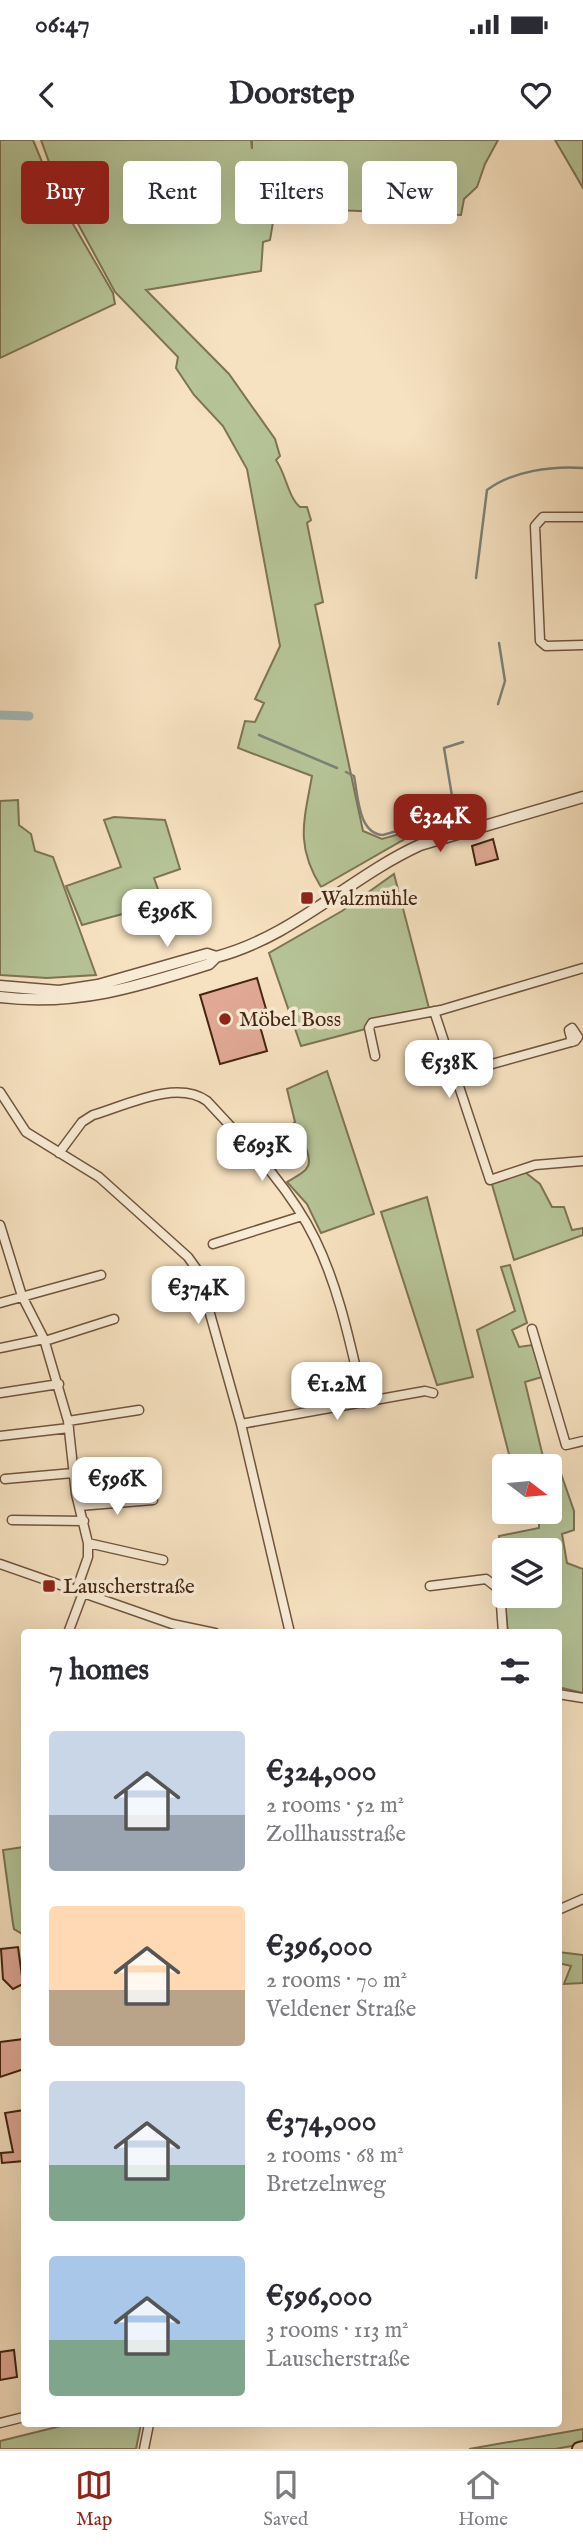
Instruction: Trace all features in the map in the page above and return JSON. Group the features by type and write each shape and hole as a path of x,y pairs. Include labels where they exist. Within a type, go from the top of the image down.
{"street":[{"path":"583,517 543,517 535,526 540,641 546,646 583,645"},
{"path":"0,997 59,1001 99,996 209,964 216,957 248,946 291,924 420,845 583,797"},
{"path":"0,986 59,990 85,987 206,954 216,957"},
{"path":"374,1056 369,1028 372,1023 434,1011 583,968"},
{"path":"434,1011 490,1180 534,1165 583,1161"},
{"path":"456,1074 572,1042"},
{"path":"0,1092 26,1132 99,1178 194,1264 241,1424 289,1629"},
{"path":"59,1153 82,1122 93,1115 167,1094 200,1096 278,1180 302,1216 329,1275 364,1403"},
{"path":"212,1244 302,1216"},
{"path":"0,1225 22,1296 45,1340 59,1384 68,1424 79,1506 89,1544 80,1592 69,1629"},
{"path":"0,1303 101,1275"},
{"path":"0,1348 45,1340 114,1319"},
{"path":"532,1329 562,1446 583,1441"},
{"path":"0,1393 59,1384"},
{"path":"241,1424 425,1391 433,1393"},
{"path":"0,1436 139,1410"},
{"path":"5,1479 73,1473"},
{"path":"79,1506 153,1500"},
{"path":"12,1520 84,1521"},
{"path":"89,1544 163,1560"},
{"path":"0,1564 172,1624 196,1629"},
{"path":"430,1586 486,1580 500,1590 503,1629"},
{"path":"562,1694 583,1698"},
{"path":"562,1908 583,1899"},
{"path":"0,2423 21,2418"},
{"path":"144,2449 148,2427"}],"green space":[{"path":"0,140 33,140 42,161 21,161 21,224 73,224 113,293 115,304 0,358"},
{"path":"41,140 251,140 252,149 252,140 498,140 477,187 464,199 461,215 457,215 457,161 362,161 362,211 348,211 348,161 235,161 235,224 273,224 270,240 263,242 261,271 146,290 229,374 275,439 280,456 276,460 296,503 300,507 307,507 311,520 307,523 323,602 315,605 363,831 382,839 438,823 437,827 405,839 321,887 308,858 304,833 312,776 238,748 245,721 255,722 264,703 255,699 280,646 247,469 223,426 194,395 176,368 178,357 115,292 78,224 109,224 109,161 49,161"},
{"path":"555,140 583,140 583,188"},
{"path":"18,800 19,825 31,834 35,851 53,857 96,975 47,978 0,975 0,801"},
{"path":"114,817 165,820 180,869 154,878 163,903 82,925 66,886 121,867 104,820"},
{"path":"394,874 430,1012 301,1046 269,953 342,911"},
{"path":"327,1071 374,1214 321,1233 307,1204 287,1182 308,1166 309,1157 304,1141 295,1147 293,1165 279,1165 275,1170 248,1140 277,1132 278,1138 287,1135 287,1129 295,1122 287,1089"},
{"path":"521,1169 540,1184 552,1207 564,1207 572,1230 583,1228 583,1235 514,1260 491,1181"},
{"path":"427,1197 473,1377 437,1385 381,1212"},
{"path":"510,1265 527,1323 512,1330 519,1347 532,1345 542,1377 525,1382 542,1454 509,1454 477,1330 515,1311 501,1267"},
{"path":"562,1477 574,1511 574,1530 562,1534 567,1563 583,1569 583,1693 562,1688 562,1629 508,1629 505,1608 562,1608 562,1538 499,1538 539,1528 539,1524 562,1524"},
{"path":"21,1847 21,1933 14,1929 3,1850"},
{"path":"562,1952 583,1955 583,1983 564,1984 571,1966 562,1964"},
{"path":"57,2427 140,2427 136,2449 0,2449 0,2441"},
{"path":"583,2429 583,2444 555,2449 469,2449"}],"building":[{"path":"493,839 498,859 476,865 472,846"},
{"name":"Möbel Boss","path":"257,978 266,1009 256,1012 267,1051 220,1064 200,995"},
{"path":"18,1947 21,1985 13,1989 3,1979 1,1949"},
{"path":"21,2039 21,2070 0,2077 0,2042"},
{"path":"21,2110 21,2161 2,2163 1,2153 13,2152 5,2113"},
{"path":"14,2350 17,2377 0,2380 0,2352"}],"waterway":[{"path":"476,578 487,490 508,478 532,471 583,468"},
{"path":"498,704 505,681 499,643"},
{"path":"0,715 29,716"},
{"path":"259,735 337,768"},
{"path":"346,772 354,776 358,803 368,828 383,835 441,818 454,808 444,748 463,742"}],"place":[{"name":"Walzmühle","path":"307,898"},
{"name":"Möbel Boss","path":"225,1019"},
{"name":"Lauscherstraße","path":"49,1586"}]}
